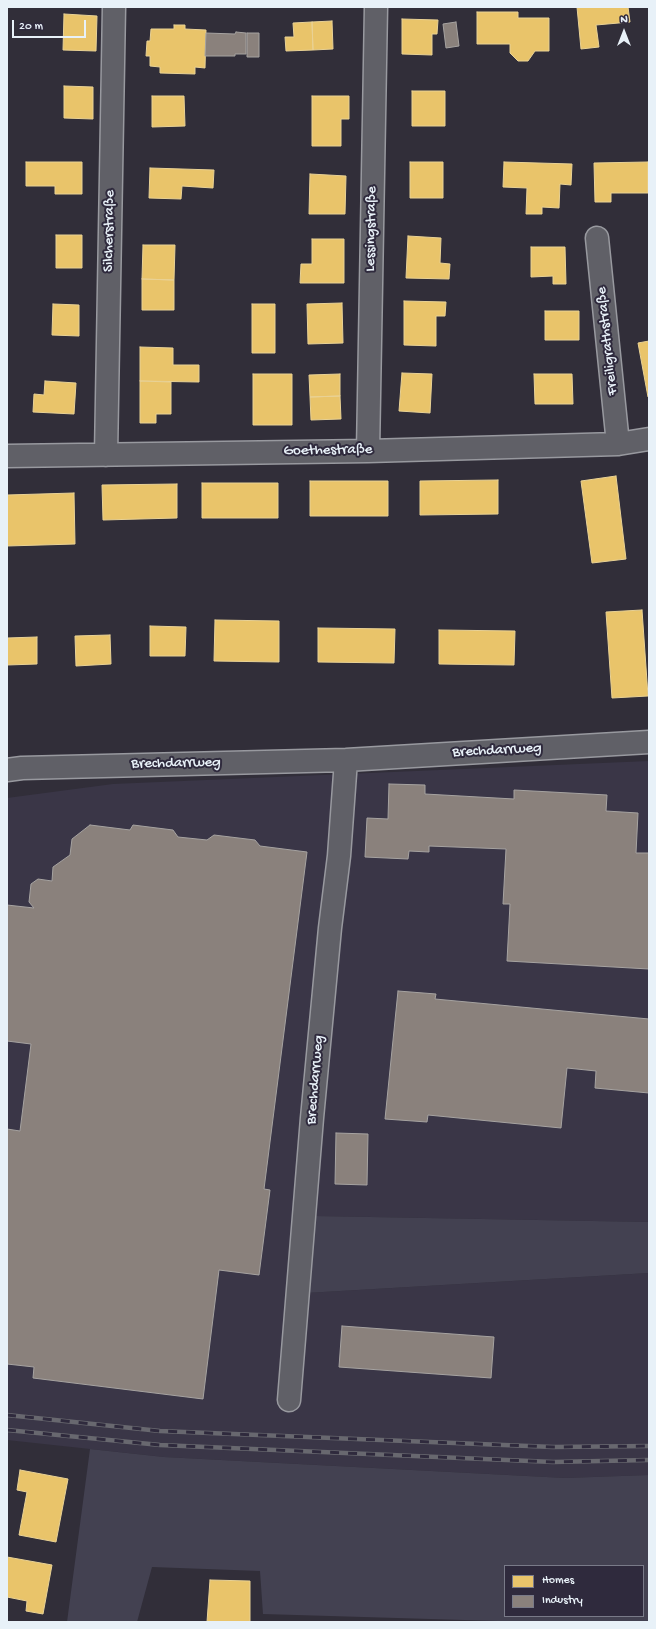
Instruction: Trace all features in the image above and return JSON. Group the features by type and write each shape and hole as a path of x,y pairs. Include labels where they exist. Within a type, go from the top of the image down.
{"street":[{"name":"Silcherstraße","path":"106,455 114,7"},
{"name":"Lessingstraße","path":"368,451 376,7"},
{"name":"Freiligrathstraße","path":"597,238 618,444"},
{"name":"Goethestraße","path":"7,456 368,451 618,444 649,440"},
{"name":"Brechdarrweg","path":"7,770 22,768 346,760 649,742"},
{"name":"Brechdarrweg","path":"289,1400 312,1118 330,928 339,856 346,760"}],"shaded area":[{"path":"649,761 649,1222 315,1216 306,1293 649,1273 649,1475 565,1478 164,1457 7,1440 7,798 113,784"},
{"path":"315,1216 649,1222 649,1273 306,1293"},
{"path":"90,1449 164,1457 565,1478 649,1475 649,1622 531,1622 263,1614 260,1571 152,1567 137,1622 67,1622"}],"building: Homes":[{"path":"577,7 628,7 630,22 596,25 599,47 581,49"},
{"path":"477,12 518,12 518,18 549,18 549,51 535,51 528,61 518,61 510,53 510,44 477,44"},
{"path":"64,14 97,16 96,51 63,50"},
{"path":"402,19 438,20 437,34 432,34 432,55 402,54"},
{"path":"332,21 333,49 313,50 312,22"},
{"path":"312,22 313,50 286,51 285,37 294,37 293,23"},
{"path":"174,25 185,25 185,29 206,30 205,68 195,67 195,74 160,73 160,67 150,66 150,56 146,56 147,41 150,41 151,29 174,29"},
{"path":"64,86 93,87 93,119 64,118"},
{"path":"412,91 445,91 445,126 412,126"},
{"path":"152,96 184,96 185,126 152,127"},
{"path":"312,96 349,96 349,119 341,119 341,146 312,146"},
{"path":"26,162 82,162 82,194 55,194 55,186 26,186"},
{"path":"410,162 443,162 443,198 410,198"},
{"path":"504,162 572,164 571,185 560,184 559,208 542,207 542,214 526,214 527,188 503,187"},
{"path":"648,162 648,193 611,193 611,202 595,202 594,163"},
{"path":"150,168 214,170 213,188 182,186 181,199 149,198"},
{"path":"310,174 346,176 345,214 309,214"},
{"path":"56,235 82,235 82,268 56,268"},
{"path":"408,236 441,238 440,263 450,264 449,279 406,278"},
{"path":"312,239 344,239 344,283 300,283 301,264 312,264"},
{"path":"143,245 175,245 174,280 142,279"},
{"path":"531,247 565,247 566,284 553,284 553,276 531,277"},
{"path":"142,279 174,280 174,310 142,310"},
{"path":"404,301 446,302 445,316 436,316 436,346 404,345"},
{"path":"342,303 343,343 308,344 307,304"},
{"path":"53,304 79,305 79,336 52,335"},
{"path":"252,304 275,304 275,353 252,353"},
{"path":"545,311 579,311 579,340 545,340"},
{"path":"649,341 649,396 648,397 638,343"},
{"path":"140,347 173,348 173,365 199,365 199,382 140,381"},
{"path":"402,373 432,374 430,413 399,411"},
{"path":"253,374 292,374 292,425 253,425"},
{"path":"340,374 340,396 310,397 309,375"},
{"path":"534,374 572,374 573,404 535,404"},
{"path":"45,381 76,383 74,414 33,412 34,394 44,395"},
{"path":"140,381 171,382 171,414 156,414 156,423 140,423"},
{"path":"340,396 341,419 311,420 310,397"},
{"path":"616,476 626,559 592,563 581,481"},
{"path":"498,480 498,514 420,515 420,481"},
{"path":"310,481 388,481 388,516 310,516"},
{"path":"202,483 278,483 278,518 202,518"},
{"path":"177,484 177,518 103,520 102,485"},
{"path":"74,493 75,544 7,546 7,495"},
{"path":"642,610 648,696 612,698 606,612"},
{"path":"215,620 279,621 279,662 214,661"},
{"path":"150,626 186,627 185,656 150,656"},
{"path":"318,628 395,629 394,663 318,662"},
{"path":"439,630 515,631 514,665 439,664"},
{"path":"110,635 111,664 76,666 75,636"},
{"path":"37,637 37,664 7,665 7,638"},
{"path":"20,1470 68,1479 56,1542 19,1535 27,1492 17,1490"},
{"path":"7,1557 52,1565 43,1614 26,1611 27,1601 7,1597"},
{"path":"210,1580 250,1581 250,1622 207,1622"}],"building: Industry":[{"path":"456,22 459,46 446,48 443,24"},
{"path":"236,32 246,33 246,54 235,54 235,56 205,56 206,33 235,34"},
{"path":"247,33 259,33 259,57 247,57"},
{"path":"389,784 425,785 425,794 514,799 514,790 607,795 606,811 638,813 636,853 649,853 649,969 507,961 510,904 503,904 506,849 429,846 429,852 409,851 408,859 365,857 367,818 388,819"},
{"path":"90,825 130,830 133,825 173,830 178,837 207,840 214,835 255,840 260,846 307,852 264,1189 270,1190 259,1275 219,1270 203,1399 33,1378 34,1367 7,1364 7,1129 20,1131 31,1044 7,1041 7,905 34,908 29,902 31,884 38,879 52,881 53,867 70,855 72,839"},
{"path":"398,991 436,994 435,999 649,1019 649,1093 595,1088 596,1071 567,1068 561,1128 428,1115 427,1122 385,1119"},
{"path":"336,1133 368,1134 367,1185 335,1184"},
{"path":"342,1326 494,1337 491,1378 339,1367"}],"railway":[{"path":"7,1415 160,1431 553,1447 649,1446"},
{"path":"7,1430 160,1445 553,1462 649,1460"}]}
